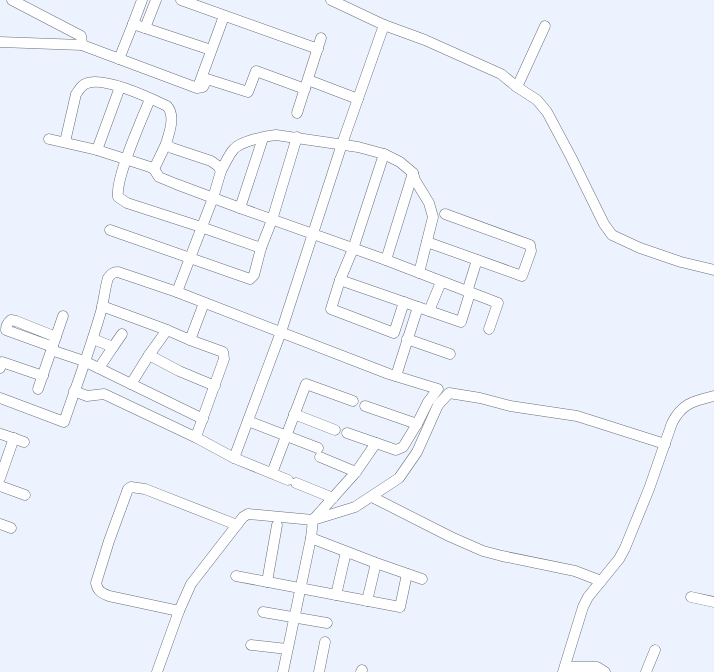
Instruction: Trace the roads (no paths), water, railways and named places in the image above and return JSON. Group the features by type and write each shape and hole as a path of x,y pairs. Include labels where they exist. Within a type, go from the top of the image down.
{"street":[{"path":"12,0 81,36 82,45"},
{"path":"119,59 142,0"},
{"path":"145,28 156,0"},
{"path":"181,0 318,49"},
{"path":"331,0 384,25 425,40 501,74 537,100 547,112 604,224 612,235 640,248 681,262 714,270"},
{"path":"197,88 224,16"},
{"path":"133,24 212,50"},
{"path":"234,458 280,332 342,144 384,25"},
{"path":"517,87 546,26"},
{"path":"60,45 67,30"},
{"path":"297,113 321,38"},
{"path":"0,42 82,45 197,88 203,87 207,79 248,92 256,71 358,99"},
{"path":"64,142 76,94 80,88 91,82 100,82 120,87 167,106 171,112 172,118 166,144 154,169"},
{"path":"97,150 120,87"},
{"path":"150,99 126,159 117,193 118,197 122,201 262,248"},
{"path":"177,292 213,198 221,171 234,149 241,144 276,134 358,146 384,154 400,162 413,173 415,180 429,203 433,217 419,273"},
{"path":"110,230 250,279 254,275 297,137"},
{"path":"240,208 263,138"},
{"path":"49,139 97,150 154,169 159,177 165,180 386,260 498,303 489,329"},
{"path":"166,144 172,148 211,161 218,166 221,171"},
{"path":"384,154 353,249 330,309 394,333 404,302"},
{"path":"386,260 413,173"},
{"path":"427,242 522,276 531,251 530,245 445,214"},
{"path":"340,280 461,322 477,260"},
{"path":"0,398 64,422 84,361 93,339 108,278 110,274 118,272 177,292 396,376 438,389 428,402 418,424 403,447 399,449 392,449 347,433"},
{"path":"429,311 441,282"},
{"path":"190,340 204,303"},
{"path":"102,306 223,352 224,359 197,434 197,438"},
{"path":"396,376 418,307"},
{"path":"38,390 63,316"},
{"path":"131,384 167,330"},
{"path":"99,368 122,334"},
{"path":"93,339 113,347"},
{"path":"407,339 450,354"},
{"path":"53,345 203,419"},
{"path":"149,355 179,371 215,386"},
{"path":"0,368 2,362 43,376"},
{"path":"272,473 306,384 353,401"},
{"path":"74,391 88,396 104,394 197,438 234,458 333,498"},
{"path":"157,672 179,611 191,584 243,517 248,514 313,520 355,507 372,497 399,478 417,452 438,405 450,393 480,398 510,406 577,416 665,444"},
{"path":"605,672 597,667 564,670 583,607 588,597 602,581 625,548 676,413 692,402 714,396"},
{"path":"365,406 418,424"},
{"path":"294,414 335,430"},
{"path":"248,421 286,436 356,472"},
{"path":"1,434 24,442"},
{"path":"0,478 14,438"},
{"path":"283,672 311,538 313,520 356,472 376,444"},
{"path":"0,486 25,495"},
{"path":"179,611 109,596 100,593 97,588 96,583 109,541 128,489 131,487 145,489 237,525"},
{"path":"372,497 483,551 575,571 602,581"},
{"path":"0,524 11,528"},
{"path":"267,582 277,525"},
{"path":"311,538 422,579"},
{"path":"336,595 346,552"},
{"path":"367,601 376,563"},
{"path":"236,576 400,607 407,574"},
{"path":"691,597 714,602"},
{"path":"263,612 327,623"},
{"path":"319,672 325,642"},
{"path":"251,644 287,649"},
{"path":"646,672 655,650"}]}
